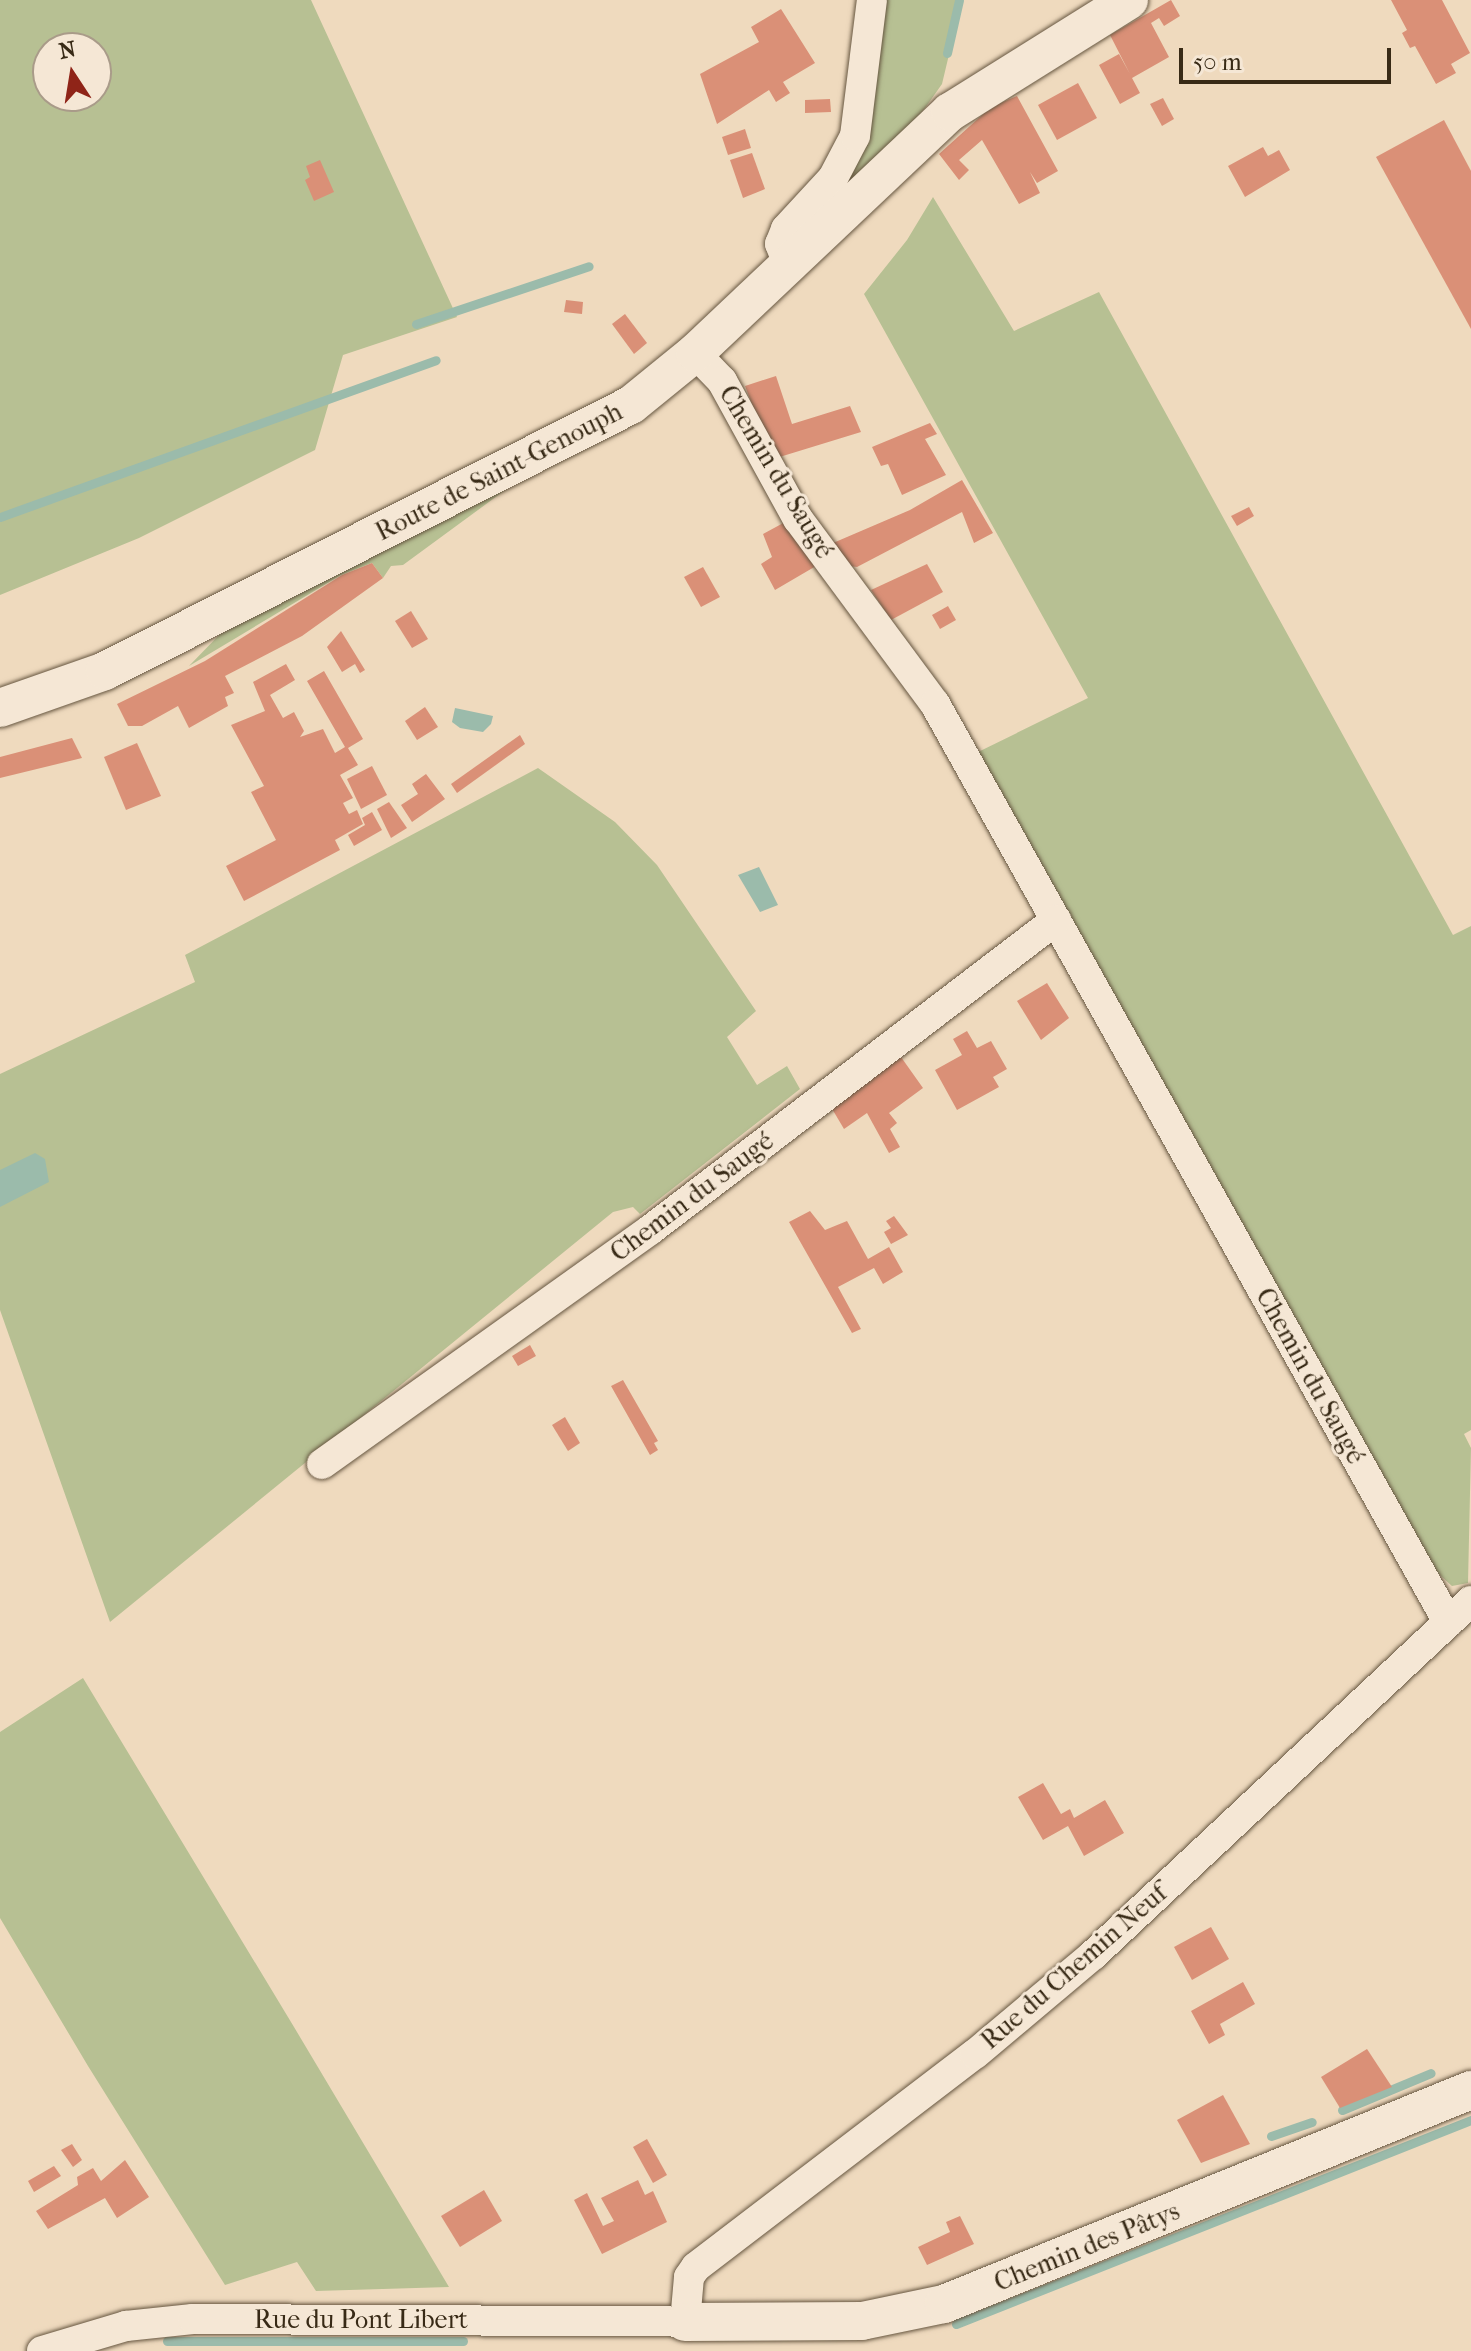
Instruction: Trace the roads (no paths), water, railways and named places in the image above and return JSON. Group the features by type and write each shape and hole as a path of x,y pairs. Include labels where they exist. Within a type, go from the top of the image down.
{"street":[{"path":"789,267 780,244 786,229 833,178 855,136 872,0"},
{"name":"Route de Saint-Genouph","path":"0,708 105,671 564,443 631,405 695,353 789,267 950,112 1129,0"},
{"name":"Chemin du Saugé","path":"695,353 722,381 798,519 935,704 1448,1622"},
{"name":"Chemin du Saugé","path":"322,1464 650,1230 1056,920"},
{"name":"Rue du Chemin Neuf","path":"685,2322 689,2277 696,2267 975,2054 1093,1955 1471,1601"},
{"name":"Chemin des Pâtys","path":"685,2322 862,2321 944,2304 1471,2090"},
{"name":"Rue du Pont Libert","path":"42,2351 126,2326 193,2319 685,2322"}],"waterway":[{"path":"947,53 959,0"},
{"path":"416,324 589,266"},
{"path":"0,517 436,360"},
{"path":"1342,2110 1431,2073"},
{"path":"956,2324 1471,2120"},
{"path":"1271,2136 1312,2122"},
{"path":"167,2341 463,2341"}]}
